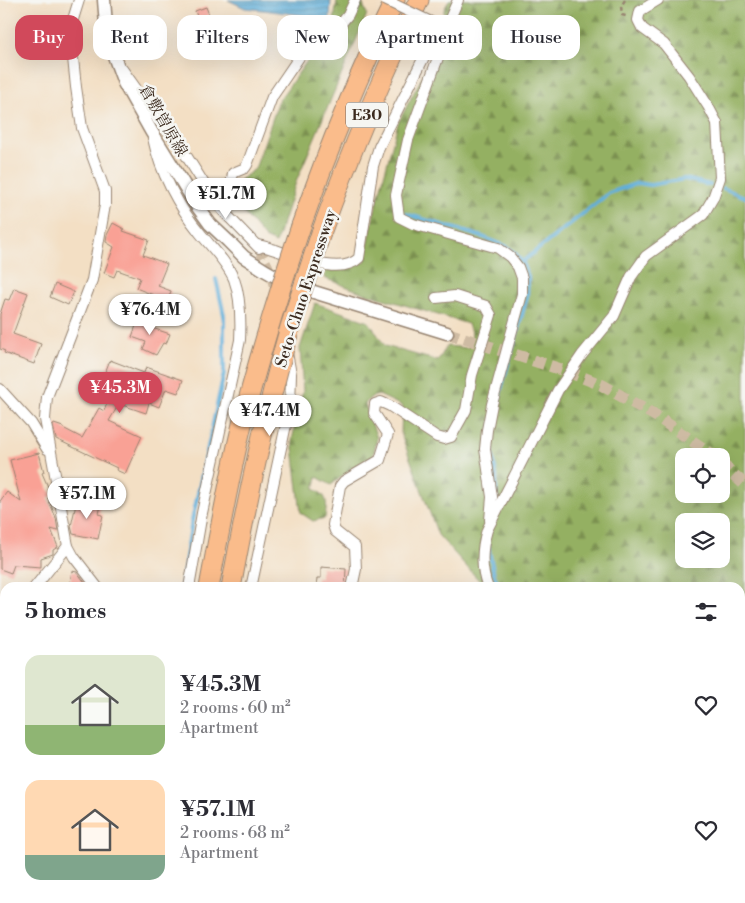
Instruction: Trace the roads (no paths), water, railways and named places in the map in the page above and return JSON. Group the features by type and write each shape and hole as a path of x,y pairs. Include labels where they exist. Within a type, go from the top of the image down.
{"highway":[{"name":"Seto-Chuo Expressway","path":"210,582 246,410 270,322 301,226 338,129 373,45 395,0"},
{"name":"Seto-Chuo Expressway","path":"232,582 246,505 290,327 321,233 358,137 393,53 419,0"}],"street":[{"path":"79,0 70,29 76,87 82,128 105,191 105,205 92,280 47,397 45,419 68,546 93,582"},
{"name":"倉敷曽原線","path":"104,0 105,15"},
{"path":"223,210 228,207 233,173 245,168 247,165 272,97 306,46 315,26 336,30 348,15 355,0"},
{"path":"386,0 417,15"},
{"path":"451,15 458,0"},
{"path":"486,582 482,567 482,547 490,524 558,390 582,355 614,316 631,277 646,256 703,215 713,198 720,178 717,123 689,76 664,44 642,28 638,20 640,11 658,0"},
{"path":"116,60 159,121 177,141 211,195 258,247 330,267 350,264 359,258 373,166 379,147 422,60"},
{"name":"倉敷曽原線","path":"116,60 124,83 151,132 197,206 210,224 244,257 266,272 291,284 447,333"},
{"path":"437,60 408,140 396,195 398,217 413,224 498,248 510,257 518,267 522,278 522,294 492,404 487,430 485,449 492,497 490,524"},
{"path":"151,132 156,156 176,198 200,233 221,256 234,279 240,311 240,340 201,521 190,582"},
{"path":"252,582 290,406 291,374 274,286"},
{"path":"353,582 356,569 355,547 335,531 333,525 340,486 344,481 380,460 388,434 374,413 375,404 381,402 390,406 437,437 444,439 450,437 466,410 472,374 491,315 486,306 454,296 436,298"},
{"path":"0,389 31,423 50,454"},
{"path":"39,582 68,546"}],"water":[{"path":"228,0 331,0 330,15 304,15 245,8"}],"waterway":[{"path":"348,26 361,0"},
{"path":"522,262 609,193 638,183 650,185 685,179 710,185"},
{"path":"723,188 745,197"},
{"path":"406,214 483,237 506,246 516,254 524,265 528,277 527,297 492,428 491,445 496,475 496,503"},
{"path":"182,582 192,521 224,373 224,315 216,279"},
{"path":"488,546 497,582"}],"tunnel":[{"path":"259,248 268,266 274,286"},
{"path":"447,333 566,371 602,385 656,416 702,448"},
{"path":"730,471 745,485"}]}
